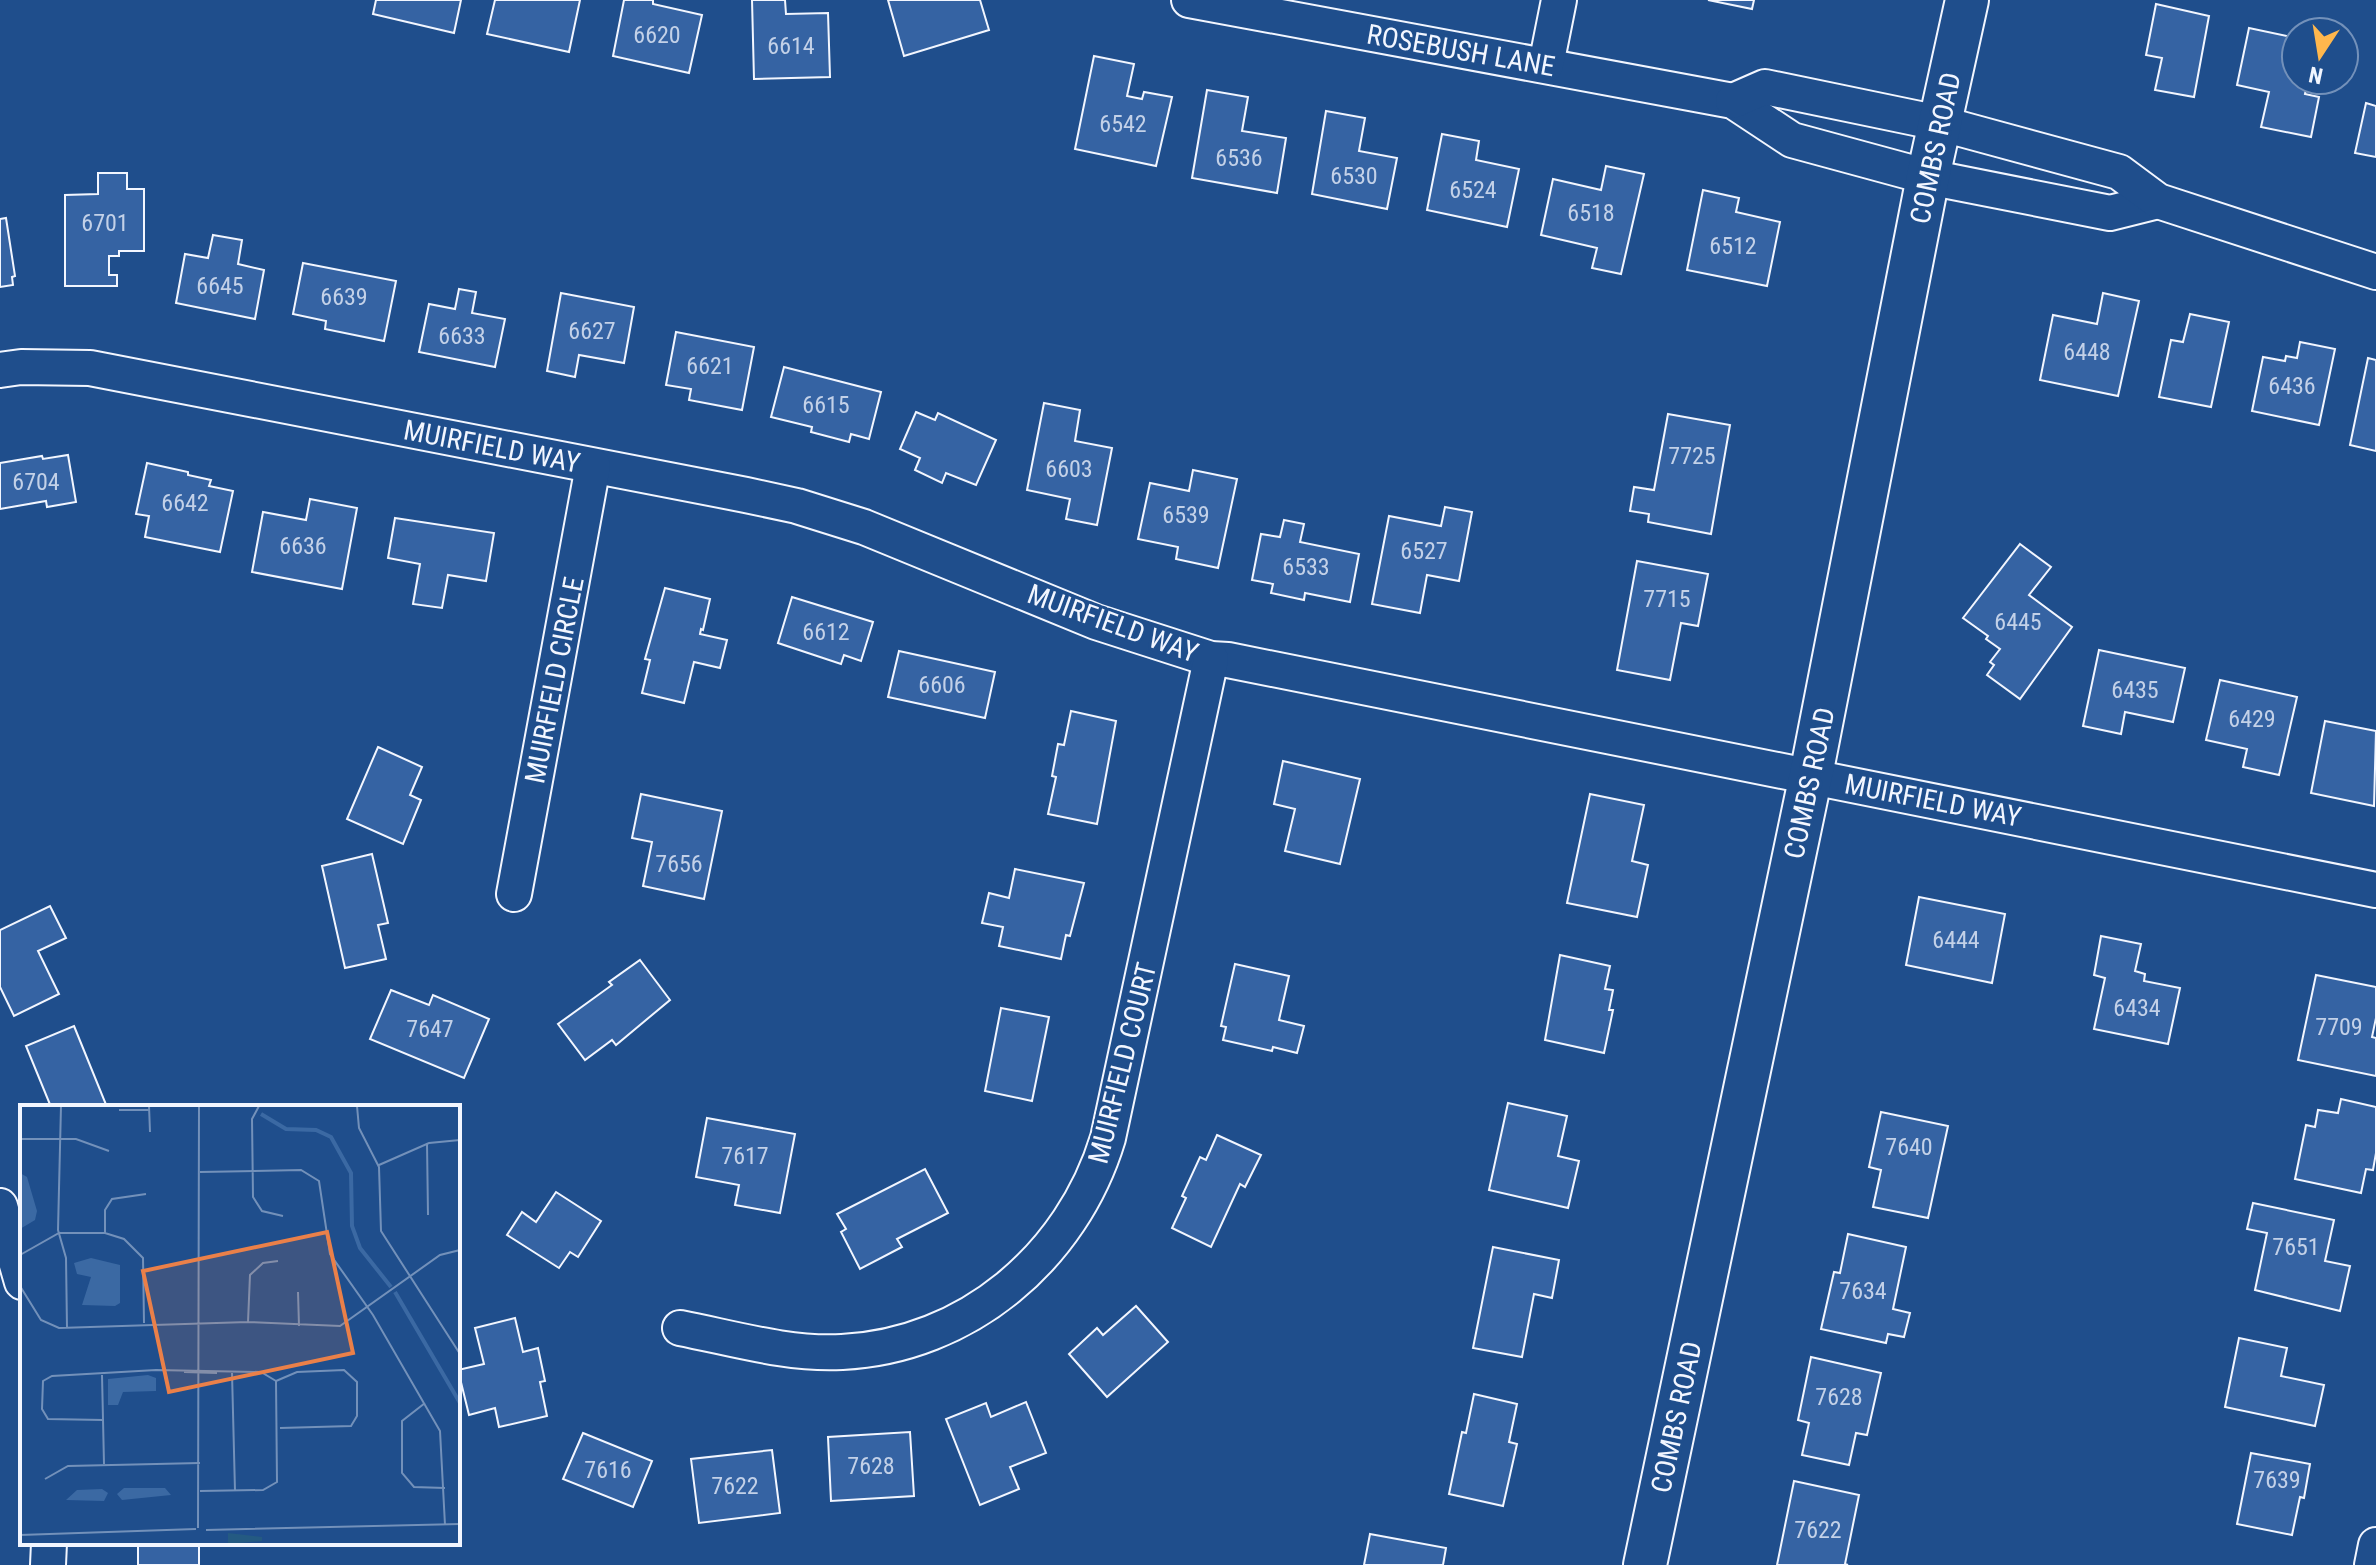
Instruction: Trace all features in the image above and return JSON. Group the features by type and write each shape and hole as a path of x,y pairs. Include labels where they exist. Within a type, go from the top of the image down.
{"street":[{"name":"ROSEBUSH LANE","path":"1189,0 1733,101 1792,140 1928,177 2110,213 2158,201"},
{"path":"1546,65 1559,0"},
{"name":"COMBS ROAD","path":"1645,1565 1811,775 1928,177 1967,0"},
{"path":"1733,101 1765,87 1939,123 2119,172 2158,201 2376,272"},
{"name":"MUIRFIELD WAY","path":"0,370 21,367 90,368 759,497 864,527 1096,622 1211,659 1811,775 2376,890"},
{"name":"MUIRFIELD CIRCLE","path":"514,894 593,466"},
{"name":"MUIRFIELD COURT","path":"680,1328 788,1349 840,1353 875,1349 941,1329 972,1314 1028,1272 1063,1231 1090,1186 1108,1138 1211,659"},
{"path":"0,1206 20,1275"},
{"path":"48,1565 49,1545"},
{"path":"2372,1565 2376,1545"}],"building":[{"path":"376,0 461,0 454,33 373,14"},
{"path":"495,0 580,0 569,52 487,34"},
{"path":"624,0 653,0 653,4 702,15 689,73 613,56"},
{"path":"752,0 785,0 786,14 828,13 830,77 754,79"},
{"path":"888,0 980,0 989,30 904,56"},
{"path":"1708,0 1754,0 1752,9"},
{"path":"2156,4 2209,16 2194,97 2155,90 2162,58 2146,55"},
{"path":"2249,28 2280,35 2280,96 2319,97 2311,137 2261,127 2269,92 2237,85"},
{"path":"1094,56 1134,64 1127,96 1142,99 1144,92 1172,97 1156,166 1075,149"},
{"path":"1207,90 1248,97 1242,131 1286,138 1277,193 1192,178"},
{"path":"2366,103 2376,106 2376,157 2355,153"},
{"path":"1326,111 1365,118 1359,151 1397,158 1387,209 1312,194"},
{"path":"1442,134 1479,141 1476,160 1519,169 1507,227 1427,210"},
{"path":"1606,166 1644,174 1621,274 1592,268 1597,248 1541,235 1553,179 1601,190"},
{"path":"98,173 127,173 127,189 144,189 144,251 119,251 119,256 109,256 109,275 117,275 117,286 65,286 65,195 98,194"},
{"path":"1703,190 1739,198 1736,212 1780,222 1767,286 1687,270"},
{"path":"6,218 15,276 12,277 13,285 0,287 0,219"},
{"path":"213,235 242,240 238,264 264,270 255,319 176,303 185,254 208,258"},
{"path":"303,263 396,281 384,341 325,329 326,321 293,314"},
{"path":"459,289 476,292 472,313 505,319 495,367 419,352 429,304 455,309"},
{"path":"561,293 634,307 624,363 579,355 575,377 547,371"},
{"path":"2103,293 2139,301 2118,396 2040,380 2053,315 2097,324"},
{"path":"2190,314 2229,322 2211,407 2159,397 2171,340 2183,342"},
{"path":"676,332 754,347 742,410 689,400 691,389 666,385"},
{"path":"2300,342 2335,349 2319,425 2252,411 2263,357 2285,361 2286,356 2297,358"},
{"path":"2368,358 2376,360 2376,451 2350,445"},
{"path":"784,367 881,392 869,439 851,434 849,442 811,432 812,427 771,417"},
{"path":"1044,403 1080,410 1075,441 1112,448 1097,525 1066,519 1070,499 1027,490"},
{"path":"916,412 935,420 938,413 996,440 976,485 946,473 942,483 915,470 920,458 900,449"},
{"path":"1668,414 1730,425 1711,534 1648,522 1649,514 1630,511 1634,487 1654,490"},
{"path":"68,455 76,502 47,507 46,501 0,509 0,463"},
{"path":"147,463 188,472 188,475 211,480 209,486 233,491 220,552 145,537 149,516 136,514"},
{"path":"1193,470 1237,479 1218,568 1176,559 1178,547 1138,539 1150,483 1189,491"},
{"path":"310,499 357,508 342,589 252,572 263,512 306,520"},
{"path":"1445,507 1472,512 1459,581 1427,575 1420,613 1372,604 1389,516 1441,526"},
{"path":"395,518 494,533 486,581 448,575 442,608 413,604 420,564 388,558"},
{"path":"1284,520 1304,524 1300,542 1359,554 1350,602 1305,593 1304,600 1271,593 1273,584 1252,580 1261,534 1280,537"},
{"path":"2020,544 2051,567 2029,595 2072,627 2020,699 1987,675 1994,665 1990,662 2000,649 1963,618"},
{"path":"1637,561 1708,574 1698,626 1681,623 1670,680 1617,670"},
{"path":"665,588 710,599 700,634 727,640 720,668 694,662 684,703 642,693 650,660 645,659"},
{"path":"792,597 873,622 861,661 844,655 841,664 778,643"},
{"path":"2099,650 2185,668 2173,722 2125,712 2121,734 2083,726"},
{"path":"899,651 995,672 985,718 888,697"},
{"path":"2220,680 2297,697 2279,775 2243,767 2247,749 2206,740"},
{"path":"1071,711 1116,721 1097,824 1048,814 1056,777 1052,776 1058,744 1064,745"},
{"path":"2325,721 2376,731 2374,806 2311,793"},
{"path":"378,747 422,767 410,795 421,800 403,844 347,819"},
{"path":"1283,761 1360,779 1340,864 1285,851 1295,809 1274,804"},
{"path":"641,794 722,811 704,899 643,886 652,842 632,838"},
{"path":"1590,794 1644,805 1632,861 1648,865 1637,917 1567,903"},
{"path":"372,854 388,923 378,925 386,959 345,968 322,866"},
{"path":"1015,869 1084,883 1061,959 999,946 1003,927 982,923 989,893 1009,898"},
{"path":"1919,897 2005,914 1992,983 1906,965"},
{"path":"50,906 66,938 38,951 59,994 14,1016 0,987 0,930"},
{"path":"2101,936 2141,944 2135,971 2145,974 2144,981 2180,988 2168,1044 2094,1029 2105,978 2094,975"},
{"path":"1560,955 1610,966 1605,989 1613,990 1609,1010 1613,1010 1604,1053 1545,1040"},
{"path":"640,960 670,1000 616,1045 612,1040 585,1060 558,1024 612,985 609,982"},
{"path":"1235,964 1289,976 1279,1020 1304,1026 1297,1053 1223,1040 1226,1027 1221,1026"},
{"path":"2316,975 2376,987 2376,1018 2372,1037 2376,1038 2376,1076 2298,1060"},
{"path":"391,990 429,1005 433,995 489,1019 464,1078 370,1039"},
{"path":"1001,1008 1049,1017 1032,1101 985,1091"},
{"path":"74,1026 106,1105 50,1105 26,1046"},
{"path":"2341,1099 2376,1107 2376,1153 2373,1170 2366,1169 2361,1193 2295,1179 2306,1125 2315,1127 2318,1110 2338,1113"},
{"path":"1508,1103 1567,1116 1558,1156 1579,1161 1568,1208 1489,1190"},
{"path":"1881,1112 1948,1126 1928,1218 1873,1207 1881,1170 1869,1167"},
{"path":"707,1118 795,1134 780,1213 735,1205 739,1185 696,1177"},
{"path":"1217,1135 1261,1155 1245,1187 1240,1184 1211,1247 1172,1228 1186,1198 1182,1196 1200,1157 1206,1160"},
{"path":"925,1169 948,1213 897,1239 902,1247 860,1269 841,1232 846,1229 837,1214"},
{"path":"556,1192 601,1221 578,1257 570,1252 559,1268 507,1235 522,1212 536,1222"},
{"path":"2253,1203 2334,1220 2325,1261 2350,1266 2340,1311 2255,1290 2267,1233 2247,1229"},
{"path":"1848,1234 1906,1247 1893,1309 1910,1313 1904,1337 1888,1334 1886,1343 1821,1329 1834,1272 1840,1273"},
{"path":"1493,1247 1559,1260 1552,1298 1534,1294 1522,1357 1473,1348"},
{"path":"1136,1306 1168,1342 1107,1397 1069,1354 1097,1328 1103,1335"},
{"path":"515,1318 523,1352 538,1348 545,1381 540,1382 547,1416 499,1427 495,1408 469,1415 460,1370 484,1364 475,1328"},
{"path":"2239,1338 2287,1348 2281,1376 2324,1385 2315,1426 2225,1407"},
{"path":"1811,1357 1881,1373 1867,1435 1856,1433 1849,1465 1802,1455 1809,1423 1798,1420"},
{"path":"1474,1394 1517,1404 1509,1442 1517,1444 1503,1506 1449,1494 1462,1432 1466,1433"},
{"path":"1026,1402 1046,1453 1010,1467 1019,1489 980,1505 946,1419 986,1403 991,1417"},
{"path":"910,1432 914,1496 831,1501 828,1437"},
{"path":"583,1433 652,1461 633,1507 563,1479"},
{"path":"772,1450 780,1513 699,1523 691,1459"},
{"path":"2251,1453 2310,1464 2304,1498 2300,1497 2292,1535 2237,1524"},
{"path":"1794,1481 1859,1495 1845,1564 1848,1565 1777,1565"},
{"path":"1370,1534 1446,1548 1443,1565 1364,1565"},
{"path":"138,1545 199,1545 199,1565 138,1565"}]}
